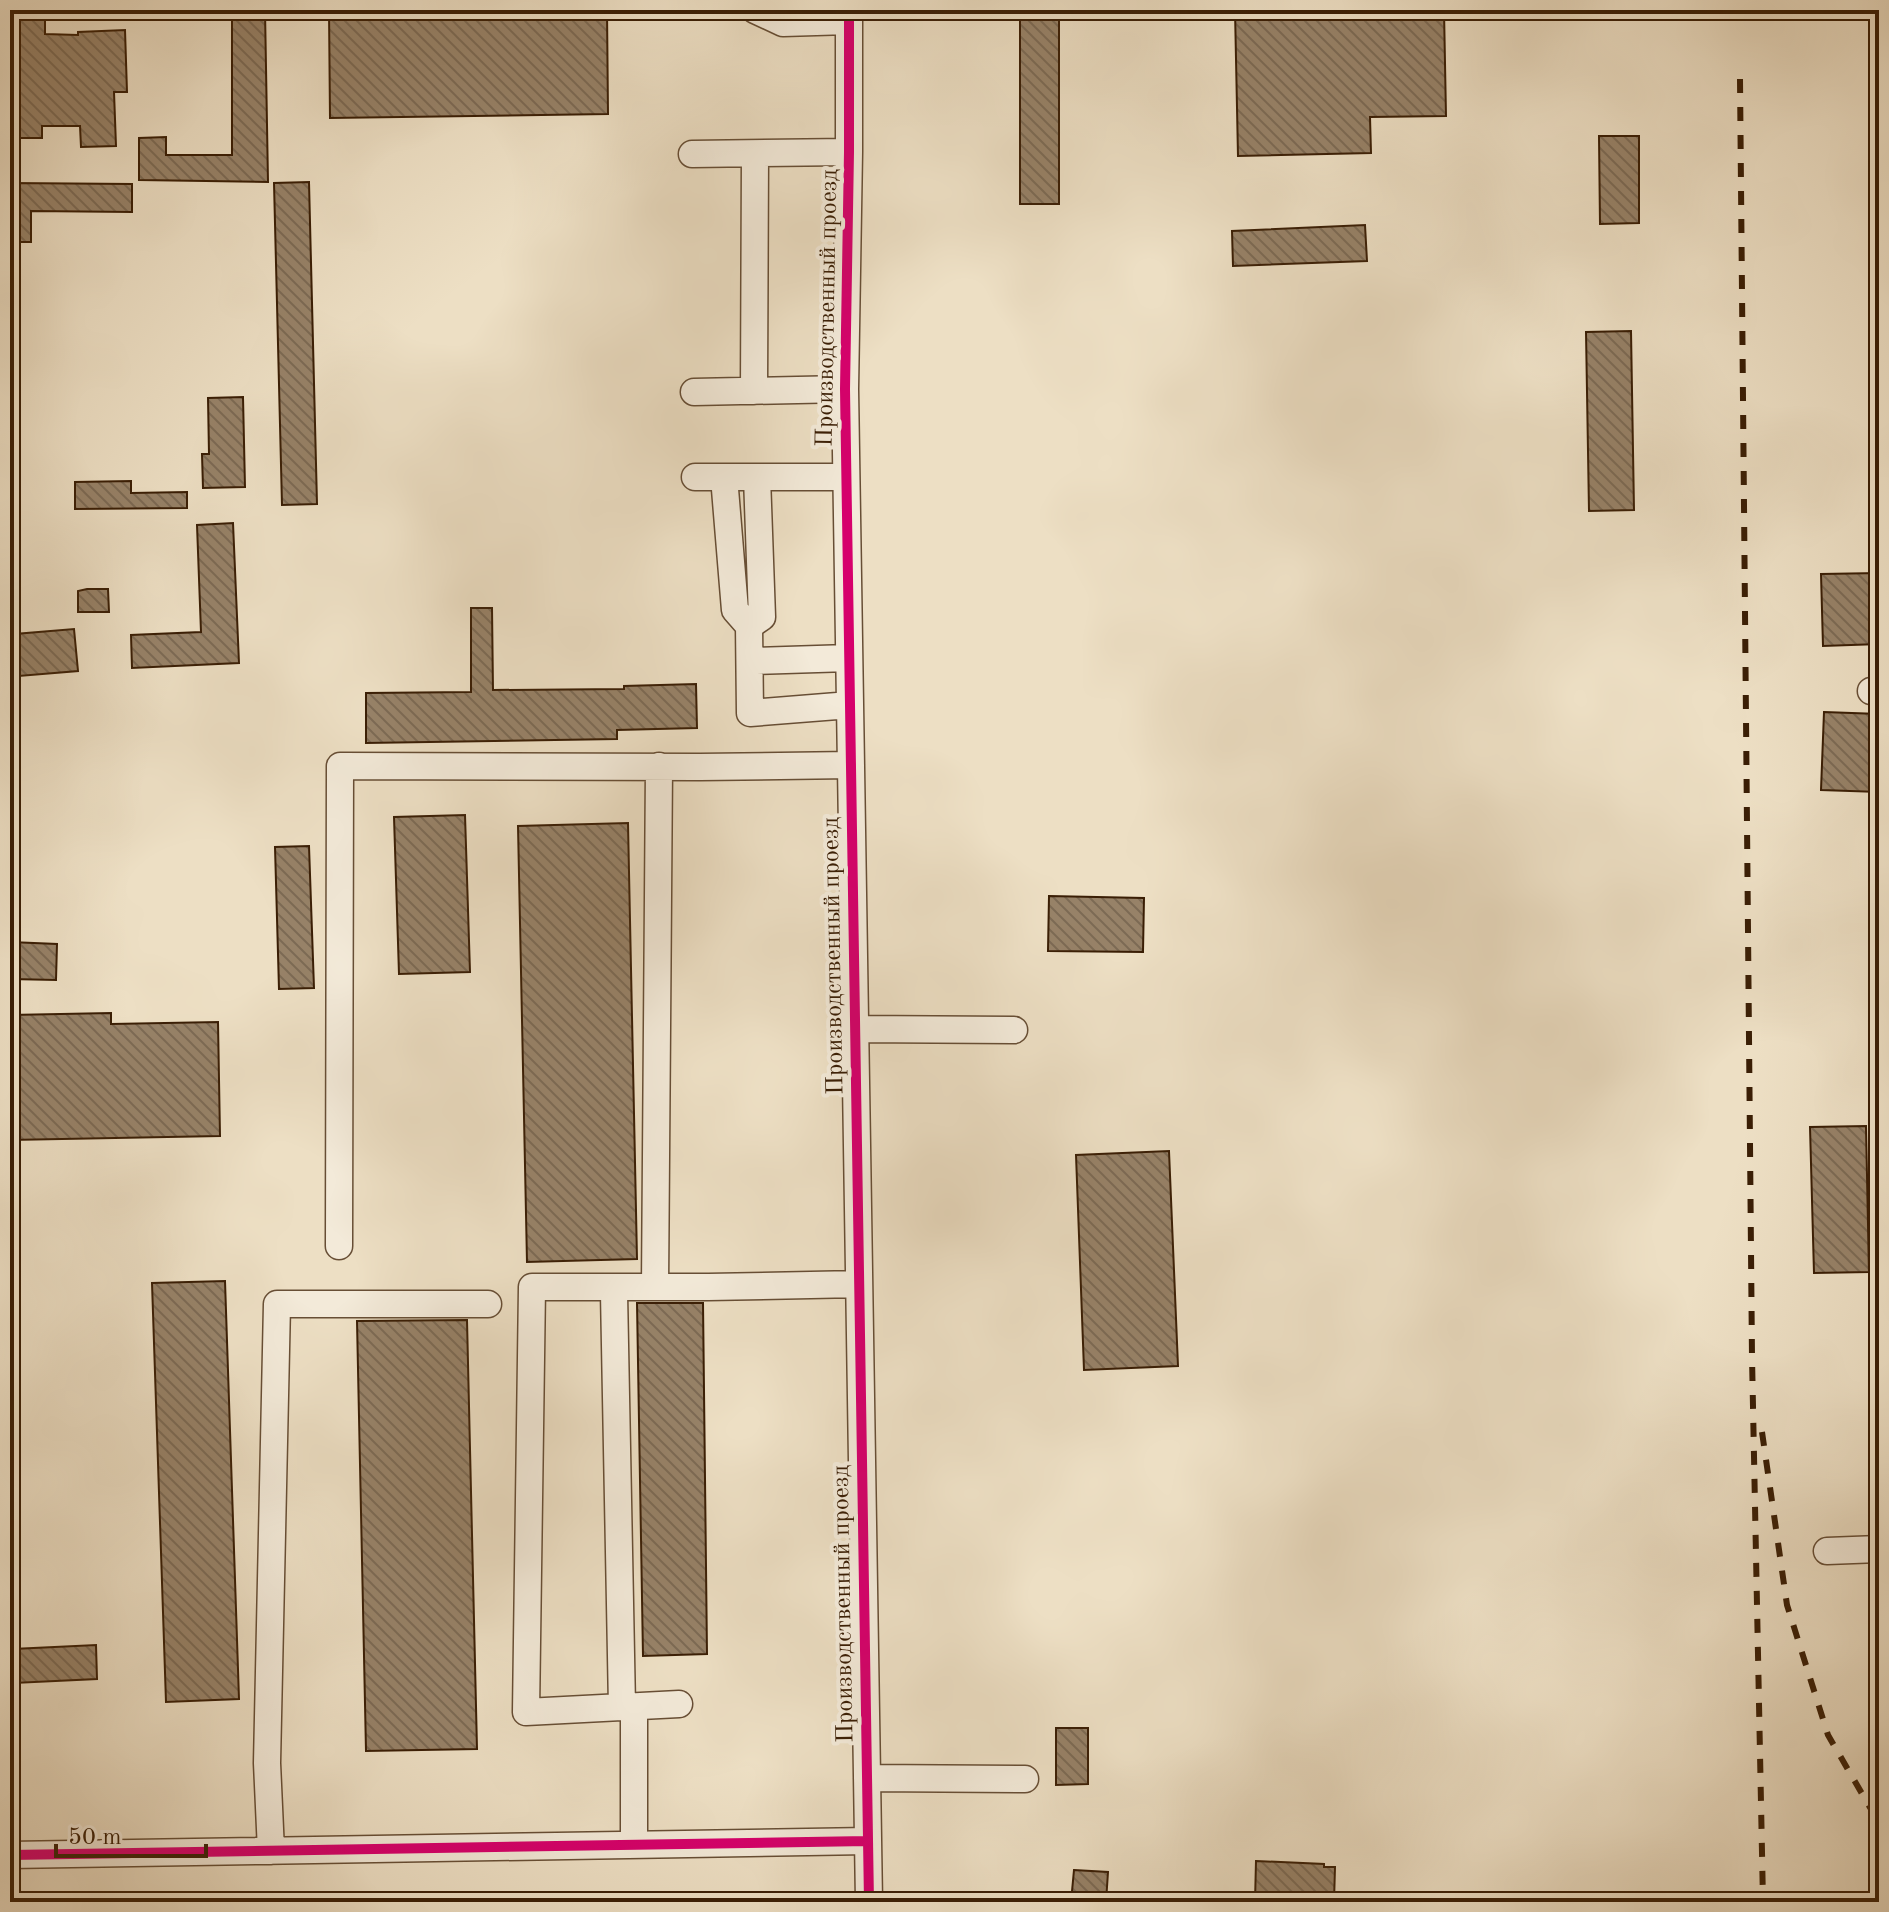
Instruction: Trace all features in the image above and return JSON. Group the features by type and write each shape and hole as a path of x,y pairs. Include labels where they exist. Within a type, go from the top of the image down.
{"street":[{"path":"755,10 783,23 849,15"},
{"name":"Производственный проезд","path":"849,15 845,389 869,1902"},
{"path":"692,154 849,152"},
{"path":"754,391 755,154"},
{"path":"694,392 845,389"},
{"path":"695,477 846,477"},
{"path":"724,477 735,610 749,626 750,713 850,705"},
{"path":"749,626 762,617 757,477"},
{"path":"750,661 849,658"},
{"path":"339,1246 340,766 851,765"},
{"path":"655,1287 659,766"},
{"path":"855,1029 1014,1030"},
{"path":"679,1704 526,1712 532,1287 859,1284"},
{"path":"614,1293 634,1845"},
{"path":"271,1851 267,1763 277,1304 488,1304"},
{"path":"1827,1551 1879,1549"},
{"path":"867,1778 1025,1779"},
{"path":"10,1855 868,1841"}],"building":[{"path":"10,10 45,10 45,34 78,35 78,32 125,30 127,92 114,92 116,146 81,147 80,126 42,126 42,138 10,138"},
{"path":"232,10 265,10 268,182 139,180 139,138 166,137 166,155 232,155"},
{"path":"329,10 607,10 608,114 330,118"},
{"path":"1020,10 1059,10 1059,204 1020,204"},
{"path":"1235,10 1444,10 1446,116 1370,117 1371,153 1238,156"},
{"path":"1599,136 1639,136 1639,223 1600,224"},
{"path":"309,182 317,504 282,505 274,183"},
{"path":"10,183 132,184 132,212 31,211 31,242 10,242"},
{"path":"1365,225 1367,261 1233,266 1232,231"},
{"path":"1631,331 1634,510 1589,511 1586,332"},
{"path":"243,397 245,487 203,488 202,454 209,454 208,398"},
{"path":"131,481 131,493 187,492 187,508 75,509 75,482"},
{"path":"233,523 239,663 132,668 131,635 201,632 197,525"},
{"path":"1879,573 1879,644 1823,646 1821,574"},
{"path":"108,589 109,612 78,612 78,591"},
{"path":"471,608 492,608 493,690 624,689 624,686 696,684 697,728 617,730 617,739 366,743 366,693 471,692"},
{"path":"74,629 78,671 19,676 15,634"},
{"path":"1824,712 1879,714 1879,792 1821,790"},
{"path":"465,815 470,972 399,974 394,817"},
{"path":"628,823 637,1259 527,1262 518,826"},
{"path":"309,846 314,988 279,989 275,847"},
{"path":"1049,896 1144,898 1143,952 1048,951"},
{"path":"10,942 57,944 56,980 10,979"},
{"path":"111,1013 111,1024 218,1022 220,1136 10,1140 10,1015"},
{"path":"1866,1126 1869,1272 1814,1273 1810,1127"},
{"path":"1169,1151 1178,1366 1084,1370 1076,1155"},
{"path":"225,1281 239,1699 166,1702 152,1283"},
{"path":"637,1303 703,1303 707,1654 643,1656"},
{"path":"467,1320 477,1749 366,1751 357,1321"},
{"path":"96,1645 97,1679 14,1683 13,1649"},
{"path":"1056,1728 1088,1728 1088,1784 1056,1785"},
{"path":"1256,1861 1335,1867 1334,1902 1255,1902"},
{"path":"1074,1870 1108,1872 1106,1902 1071,1902"}],"railway":[{"path":"1740,79 1752,1357 1763,1902"},
{"path":"1762,1432 1787,1605 1828,1735 1879,1823"}],"cycle path":[{"path":"849,10 845,389 869,1902"},
{"path":"10,1855 868,1841"}]}
